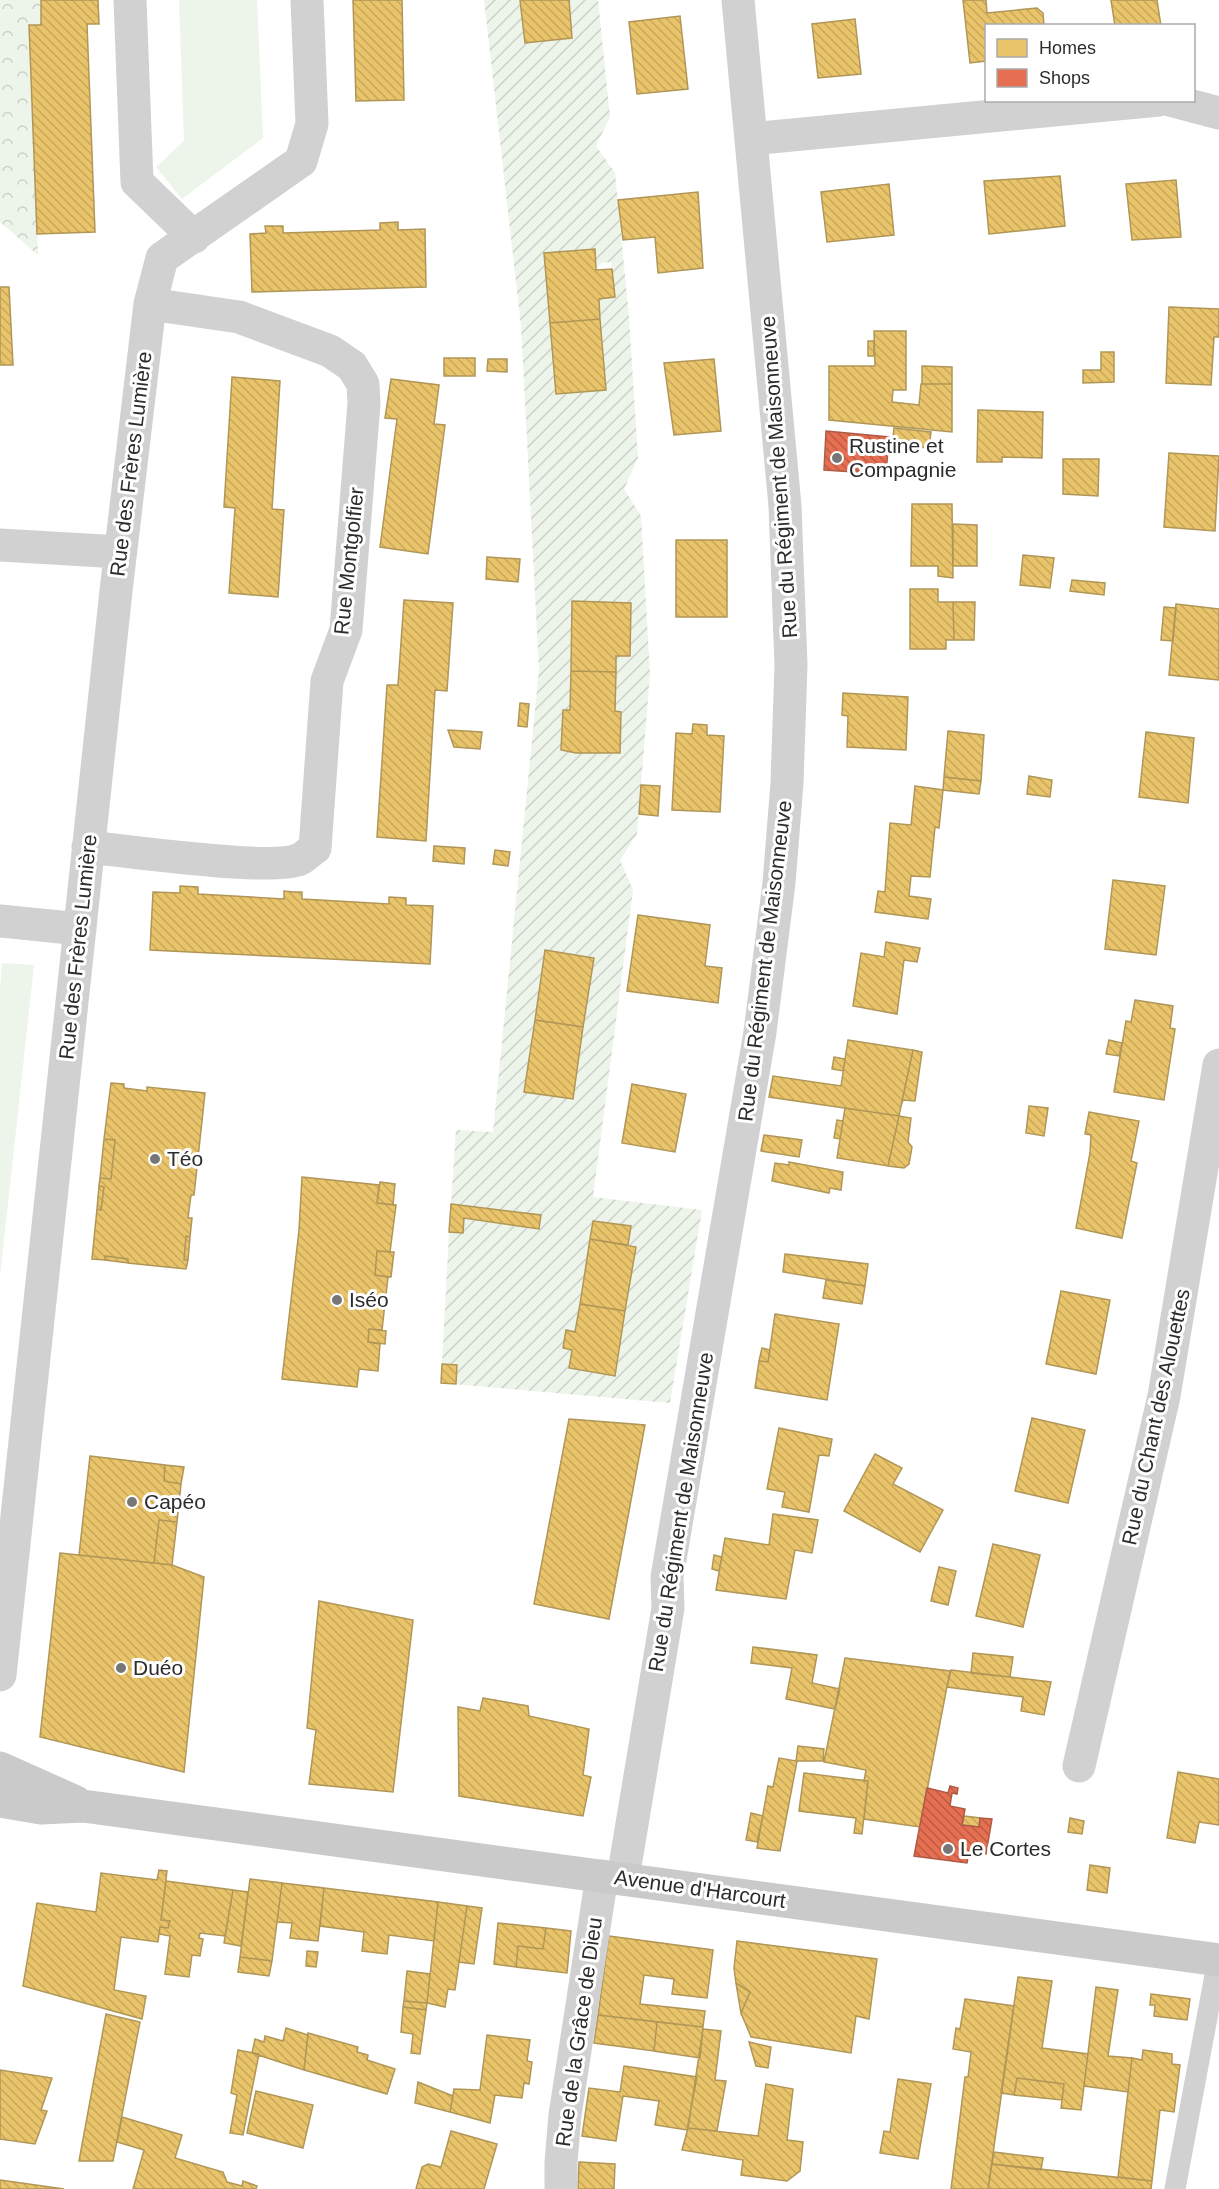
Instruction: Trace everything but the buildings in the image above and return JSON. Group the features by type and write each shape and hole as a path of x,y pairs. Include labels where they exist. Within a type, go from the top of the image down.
{"main road":[{"path":"0,1768 83,1806"},
{"path":"0,1802 41,1808 83,1806"},
{"name":"Avenue d'Harcourt","path":"83,1806 1218,1960"}],"street":[{"path":"130,0 137,182 194,237"},
{"name":"Rue des Frères Lumière","path":"0,1675 120,552 150,304 162,258 301,161 312,124 307,0"},
{"name":"Rue du Régiment de Maisonneuve","path":"612,1877 668,1608 667,1577 760,1032 780,875 787,783 791,665 785,507 738,0"},
{"path":"751,139 1138,102"},
{"path":"1178,102 1219,113"},
{"name":"Rue Montgolfier","path":"88,848 242,862 278,862 299,860 315,848 327,681 346,630 364,403 363,384 352,366 330,351 239,317 150,304"},
{"path":"0,545 120,552"},
{"path":"0,921 80,929"},
{"name":"Rue du Chant des Alouettes","path":"1079,1767 1164,1396 1219,1065"},
{"name":"Rue de la Grâce de Dieu","path":"561,2189 565,2115 612,1877"}],"lane":[{"path":"1175,2189 1218,1960"}],"green space":[{"path":"0,0 41,0 41,25 29,26 38,255 0,222"},
{"path":"179,0 257,0 263,138 182,199 156,167 184,141"},
{"path":"484,0 520,0 525,43 572,38 569,0 598,0 610,117 596,146 615,173 629,317 638,458 624,489 641,516 650,674 637,834 620,860 633,890 593,1197 702,1210 670,1403 443,1383 456,1383 457,1365 442,1364 449,1232 463,1233 464,1218 538,1229 541,1215 451,1204 456,1130 493,1132 539,670 521,326","holes":["594,249 596,270 601,263 611,262 615,297 599,299 606,390 556,394 545,253","572,602 630,656 616,656 615,711 621,712 619,754 576,753 561,750 563,710 570,710","545,950 593,958 573,1099 524,1091","593,1221 631,1226 628,1245 636,1247 615,1376 569,1368 572,1350 563,1348 566,1331 575,1332"]},
{"path":"2,963 34,965 0,1277 0,987"}],"place":[{"name":"Rustine et Compagnie","path":"837,458"},
{"name":"Téo","path":"155,1159"},
{"name":"Iséo","path":"337,1300"},
{"name":"Capéo","path":"132,1502"},
{"name":"Duéo","path":"121,1668"},
{"name":"Le Cortes","path":"948,1849"}]}
